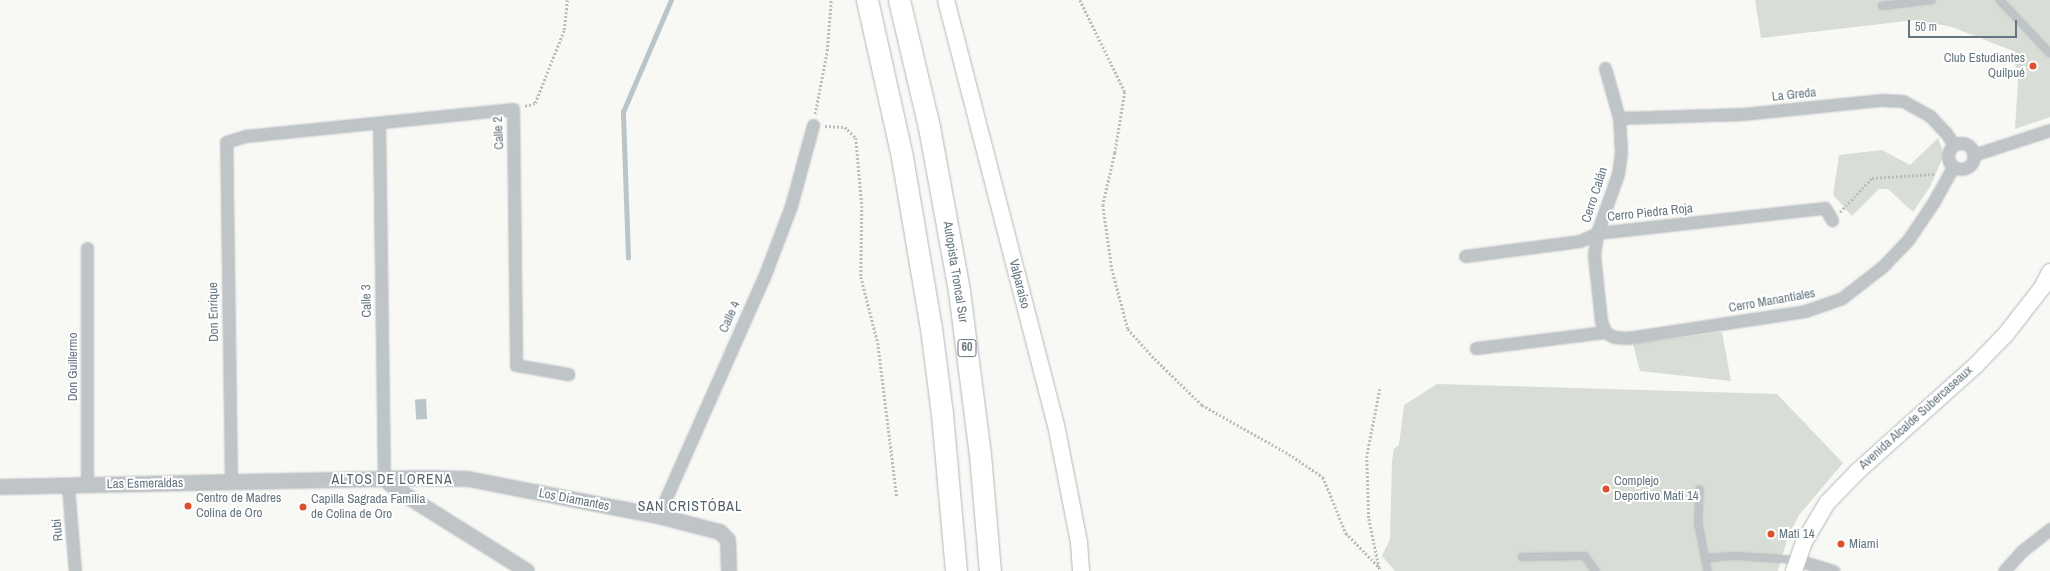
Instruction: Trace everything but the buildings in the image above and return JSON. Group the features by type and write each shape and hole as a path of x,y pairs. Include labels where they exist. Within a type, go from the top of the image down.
{"highway":[{"path":"867,0 902,157 927,305 942,414 956,571"},
{"name":"Autopista Troncal Sur","path":"899,0 929,127 959,291 977,432 990,571"}],"main road":[{"name":"Valparaíso","path":"946,0 1056,425 1080,542 1081,571"},
{"name":"Avenida Alcalde Subercaseaux","path":"1796,565 1810,529 1827,502 1858,471 1976,365 2006,334 2042,288 2050,272"}],"street":[{"name":"Cerro Calán","path":"1605,68 1619,118 1621,153 1618,174 1598,233 1594,255 1600,321 1605,332"},
{"name":"La Greda","path":"1619,118 1743,114 1882,100 1903,101 1930,116 1946,132 1954,145"},
{"name":"Calle 2","path":"226,142 246,136 513,110 516,365 568,374"},
{"name":"Calle 3","path":"380,123 384,479"},
{"name":"Calle 4","path":"658,516 764,277 791,206 813,125"},
{"path":"1973,155 2050,130"},
{"name":"Don Enrique","path":"226,142 231,482"},
{"path":"1960,144 1966,145 1971,149 1973,155 1972,162 1967,167 1960,169 1953,167 1949,162 1948,156 1954,145 1960,144"},
{"name":"Cerro Manantiales","path":"1605,332 1614,337 1642,335 1805,311 1842,298 1882,267 1908,240 1933,203 1953,167"},
{"name":"Cerro Piedra Roja","path":"1465,256 1580,241 1598,233 1825,208 1832,220"},
{"name":"Don Guillermo","path":"87,248 87,486"},
{"path":"1476,348 1605,332"},
{"path":"384,479 402,494 527,571"},
{"name":"Las Esmeraldas","path":"0,487 384,479"},
{"name":"Los Diamantes","path":"384,479 468,479 658,516 720,532 728,540 729,571"},
{"name":"Rubí","path":"68,486 75,571"},
{"path":"2004,571 2022,551 2050,529"},
{"path":"1796,565 1833,571"}],"lane":[{"path":"1882,6 1932,0"},
{"path":"2000,0 2050,53"},
{"path":"1700,489 1699,524 1708,571"},
{"path":"1522,557 1585,556 1596,571"},
{"path":"1706,558 1737,556 1796,565"}],"path":[{"path":"513,110 535,103 564,30 567,0"},
{"path":"831,0 827,51 813,125 845,127 856,138 862,206 861,276 878,343 897,498"},
{"path":"1080,0 1125,92 1115,153 1102,205 1112,269 1128,329 1152,356 1202,405 1289,454 1323,477 1346,534 1379,567"},
{"path":"1832,220 1857,196 1872,178 1932,175 1953,167"},
{"path":"1380,389 1367,456 1369,519 1381,571"}],"shaded area":[{"name":"Club Estudiantes Quilpué","path":"1755,0 2050,0 2050,117 2015,129 2018,81 2013,51 1952,27 1915,20 1761,38"},
{"path":"1938,138 1942,148 1942,159 1930,187 1913,212 1888,189 1879,189 1852,216 1833,195 1839,155 1882,150 1910,165"},
{"path":"1722,332 1731,381 1640,371 1633,344"},
{"name":"Complejo Deportivo Mati 14","path":"1437,384 1777,394 1843,463 1799,515 1788,536 1778,571 1395,571 1382,556 1390,539 1392,461 1394,449 1399,445 1404,405"},
{"path":"426,399 427,419 416,420 415,400"}],"waterway":[{"path":"628,258 623,112 671,0"}],"place":[{"name":"Club Estudiantes Quilpué","path":"2033,66"},
{"name":"Complejo Deportivo Mati 14","path":"1606,489"},
{"name":"Centro de Madres Colina de Oro","path":"188,506"},
{"name":"Capilla Sagrada Familia de Colina de Oro","path":"303,507"},
{"name":"Mati 14","path":"1771,534"},
{"name":"Miami","path":"1841,544"}],"district":[{"name":"ALTOS DE LORENA","path":"392,479"},
{"name":"SAN CRISTÓBAL","path":"690,506"}]}
